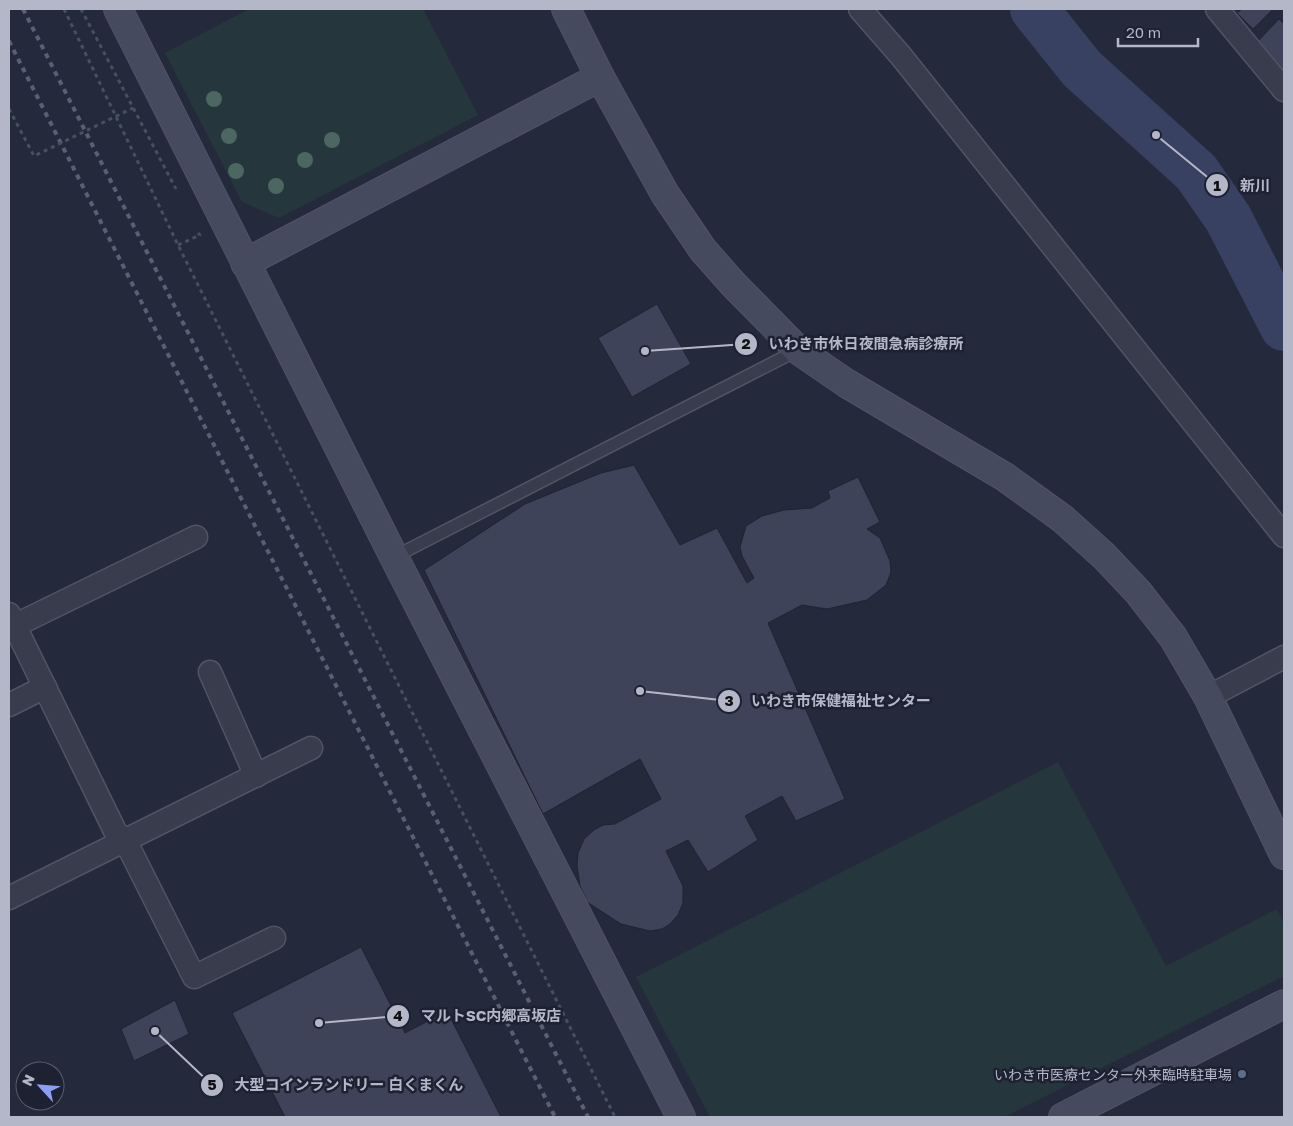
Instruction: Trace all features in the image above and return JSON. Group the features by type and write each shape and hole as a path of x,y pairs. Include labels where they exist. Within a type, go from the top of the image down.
{"street":[{"path":"118,9 394,557 681,1117"},
{"path":"566,9 600,77 665,194 703,250 734,285 798,350 846,383 1005,477 1063,519 1104,556 1138,592 1173,637 1208,697 1284,854"},
{"path":"860,9 907,64 1284,536"},
{"path":"1217,9 1284,90"},
{"path":"245,263 600,77"},
{"path":"196,537 12,620 116,833 125,840 194,977 274,938"},
{"path":"1208,697 1284,657"},
{"path":"210,672 256,776"},
{"path":"9,705 45,687"},
{"path":"9,898 311,748"},
{"path":"1063,1117 1284,1004"}],"lane":[{"path":"394,557 798,350"}],"path":[{"path":"64,9 178,245 615,1117"},
{"path":"80,9 178,193"},
{"path":"9,109 34,156 133,108"},
{"path":"178,245 200,236 195,227"}],"shaded area":[{"path":"249,9 423,9 478,115 279,218 242,202 165,53"},
{"path":"1058,762 1166,966 1277,909 1284,924 1284,976 1004,1117 710,1117 636,977"}],"building":[{"path":"1242,9 1273,9 1253,29 1237,13"},
{"path":"1279,19 1284,24 1284,72 1256,43"},
{"path":"657,304 691,364 632,397 598,338"},
{"path":"634,465 680,545 717,528 747,583 754,578 742,556 740,547 746,526 762,516 784,510 812,508 830,498 828,491 858,477 880,522 867,529 880,538 890,561 891,572 886,585 867,600 827,609 802,605 768,623 845,799 796,821 782,796 745,816 758,840 708,872 688,840 666,851 683,886 683,903 678,915 670,924 662,929 650,931 621,924 587,902 580,886 577,866 578,853 584,839 594,830 603,825 615,824 661,799 640,759 543,814 424,570 525,504 601,473"},
{"path":"361,947 405,1033 447,1011 501,1117 285,1117 232,1013"},
{"path":"175,1000 189,1034 134,1061 121,1029"}],"waterway":[{"path":"1034,9 1082,69 1196,172 1228,218 1284,327"}],"railway":[{"path":"23,9 588,1117"},
{"path":"9,41 555,1117"}],"place":[{"name":"新川","path":"1156,135"},
{"name":"いわき市休日夜間急病診療所","path":"645,351"},
{"name":"いわき市保健福祉センター","path":"640,691"},
{"name":"マルトSC内郷高坂店","path":"319,1023"},
{"name":"大型コインランドリー 白くまくん","path":"155,1031"},
{"name":"いわき市医療センター外来臨時駐車場","path":"1242,1074"}]}
